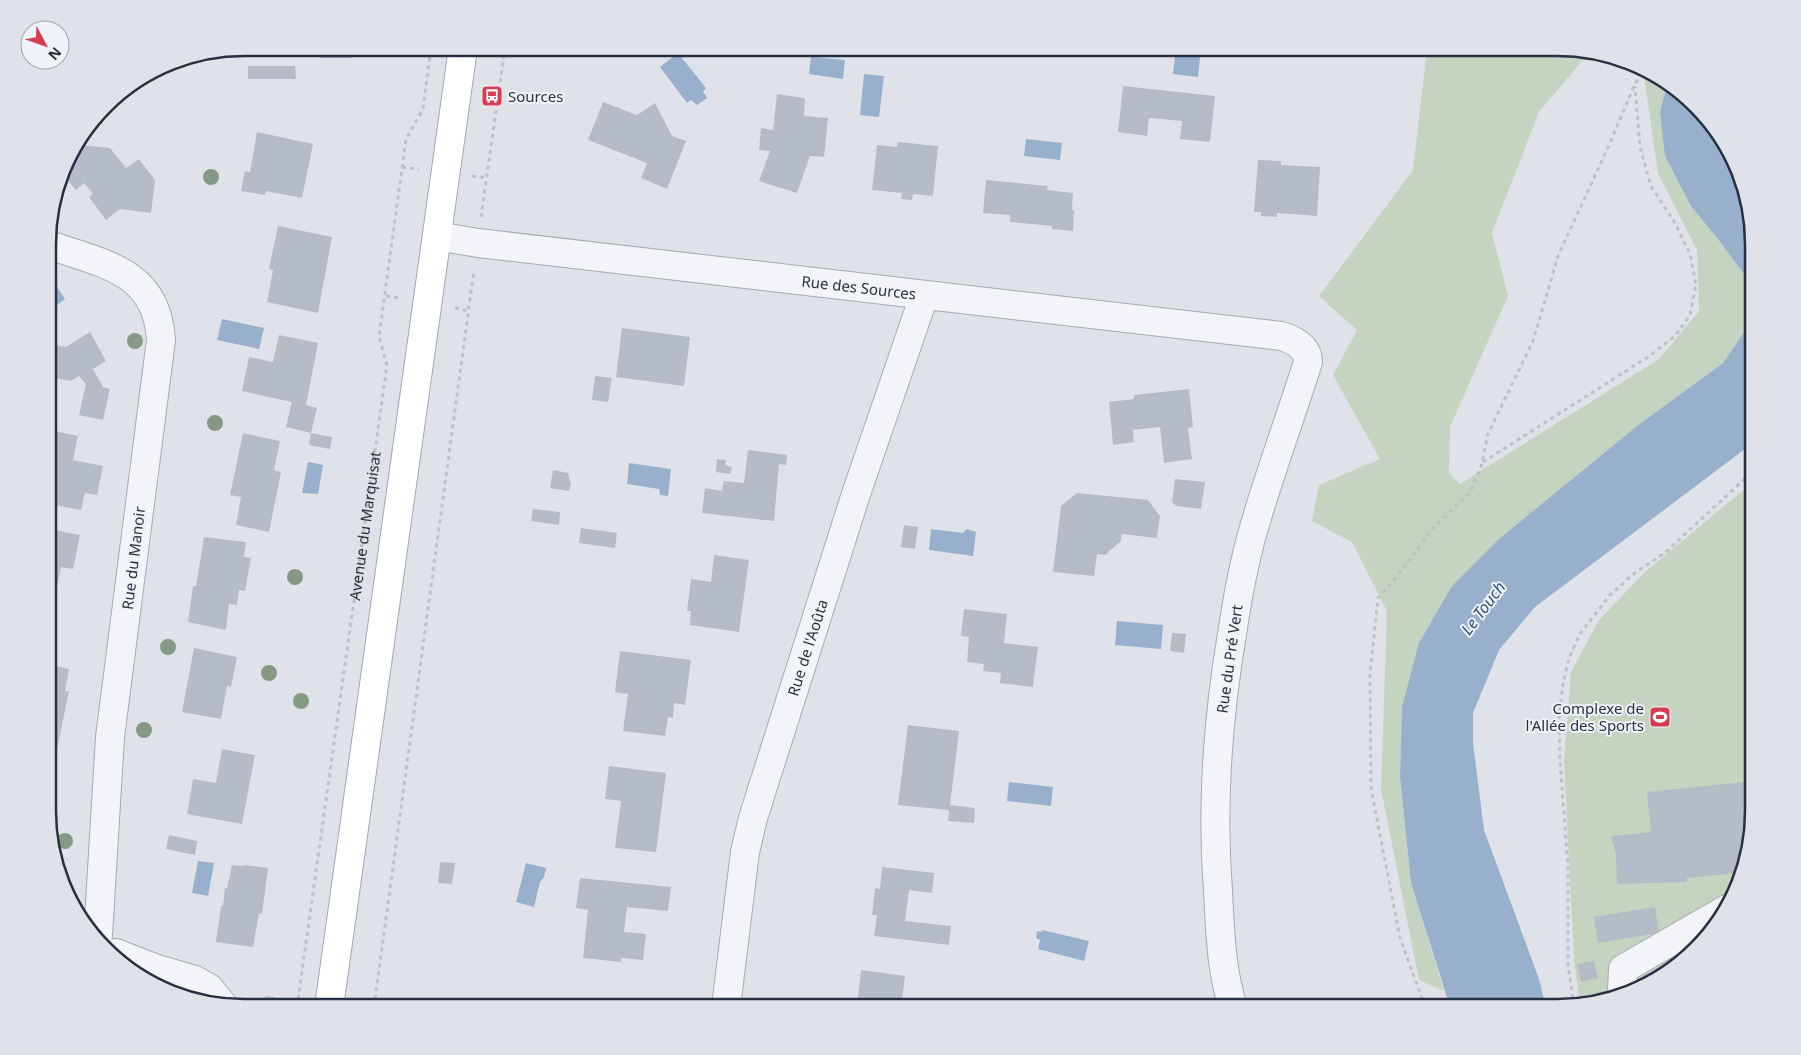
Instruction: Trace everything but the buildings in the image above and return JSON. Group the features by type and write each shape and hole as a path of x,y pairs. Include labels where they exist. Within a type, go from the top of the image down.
{"main road":[{"name":"Avenue du Marquisat","path":"329,999 462,56"}],"street":[{"name":"Rue des Sources","path":"437,236 478,243 924,296 1281,336"},
{"name":"Rue du Manoir","path":"56,247 109,265 134,279 150,298 160,322 161,340 110,737 98,929"},
{"name":"Rue de l'Aoûta","path":"727,999 745,852 753,818 856,494 924,296"},
{"name":"Rue du Pré Vert","path":"1230,999 1220,929 1216,874 1214,820 1218,735 1238,599 1252,532 1308,362 1308,355 1304,348 1290,339 1281,336"},
{"path":"1622,987 1623,969 1711,918"},
{"path":"126,957 157,969 195,980 209,988 216,996"}],"path":[{"name":"Avenue du Marquisat","path":"298,999 387,365 379,337 403,158 406,139 423,109 430,56"},
{"path":"375,999 504,56"},
{"path":"1422,999 1400,938 1371,788 1370,674 1378,598 1403,569 1434,527 1470,493 1482,462 1488,434 1533,341 1558,256 1640,76"},
{"path":"1482,462 1648,357 1675,336 1690,315 1696,285 1690,254 1675,223 1651,186 1640,147 1635,84"},
{"path":"1573,998 1568,965 1568,866 1560,761 1559,718 1563,684 1570,658 1580,634 1609,596 1632,576 1666,552 1745,479"}],"green space":[{"path":"1426,56 1556,56 1590,60 1582,61 1539,112 1492,233 1508,296 1450,427 1449,473 1460,484 1659,359 1699,311 1697,250 1658,173 1644,79 1665,91 1660,112 1691,206 1745,275 1745,331 1723,363 1637,426 1500,538 1402,707 1400,777 1411,883 1444,991 1419,980 1381,789 1387,611 1352,542 1312,521 1319,485 1380,459 1333,375 1357,330 1319,296 1413,170"},
{"name":"Complexe de l'Allée des Sports","path":"1745,489 1745,810 1743,835 1735,871 1725,894 1706,925 1690,944 1661,967 1640,979 1617,989 1579,997 1574,961 1564,761 1571,672 1599,620 1645,572"}],"water":[{"path":"674,56 680,56 706,88 703,91 707,98 697,105 691,100 687,103 660,67"},
{"path":"1175,56 1200,56 1198,77 1173,74"},
{"path":"811,57 845,60 843,79 809,74"},
{"path":"864,74 884,76 879,117 860,115"},
{"path":"1665,91 1698,120 1713,140 1725,161 1735,184 1741,208 1745,245 1745,275 1691,206 1665,156 1660,112"},
{"path":"1026,139 1062,143 1060,160 1024,156"},
{"path":"56,288 65,299 56,306"},
{"path":"222,319 264,328 259,349 217,340"},
{"name":"Le Touch","path":"1745,331 1745,449 1535,607 1499,650 1473,713 1473,743 1484,830 1539,979 1544,999 1447,999 1411,883 1400,777 1402,707 1419,643 1452,586 1500,538 1637,426 1723,363"},
{"path":"308,462 323,465 318,494 302,493"},
{"path":"629,463 671,469 668,496 660,495 659,489 627,484"},
{"path":"931,529 963,533 967,529 976,532 973,556 929,550"},
{"path":"1117,621 1163,625 1161,649 1115,645"},
{"path":"1009,782 1053,787 1051,806 1007,801"},
{"path":"198,861 214,863 208,896 192,893"},
{"path":"526,863 546,868 544,877 540,882 534,907 516,902"},
{"path":"1042,930 1089,941 1084,961 1038,949 1040,940 1036,938 1037,931 1042,932"}],"place":[{"name":"Sources","path":"492,96"},
{"name":"Complexe de l'Allée des Sports","path":"1660,717"}]}
